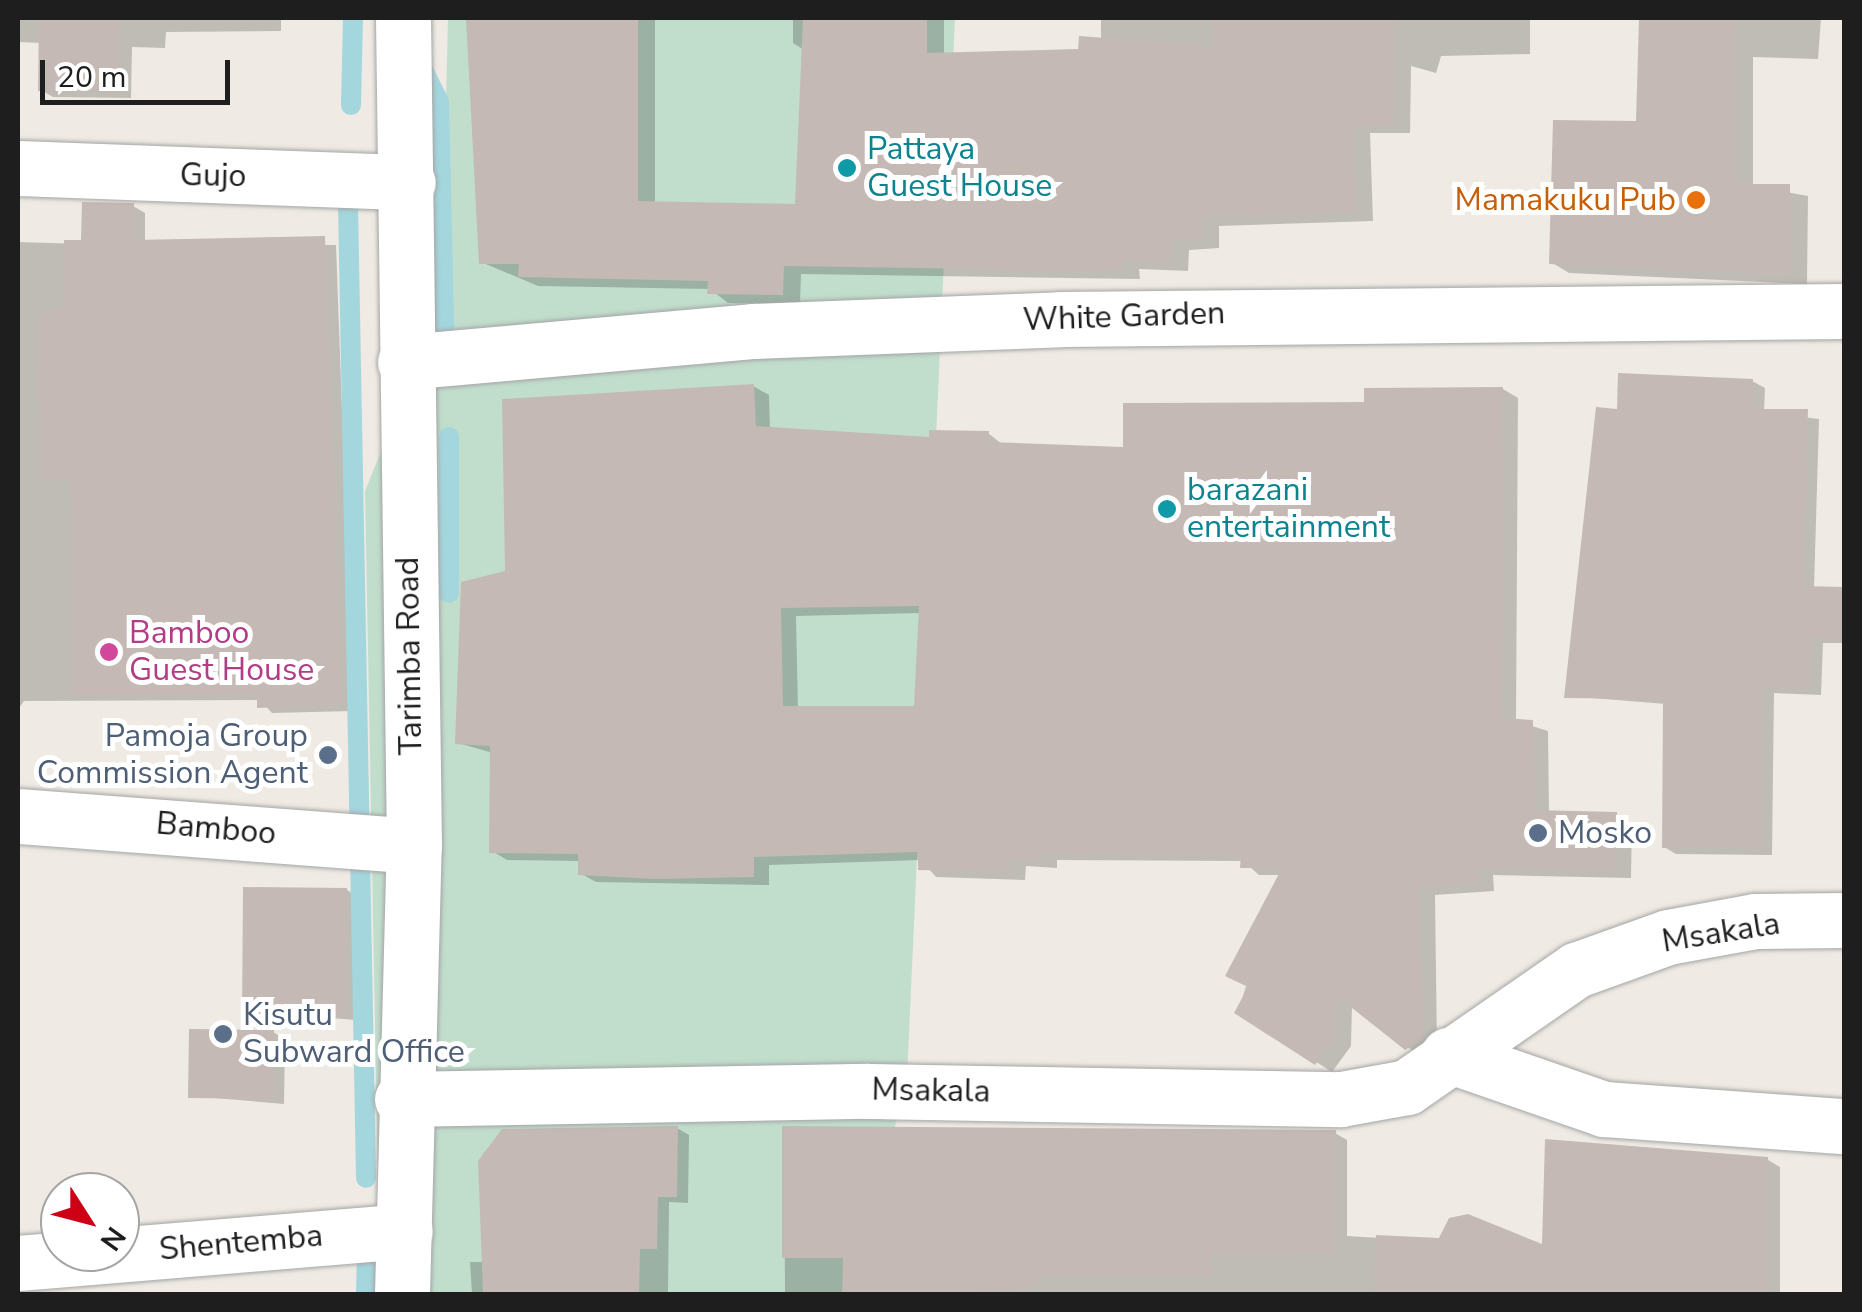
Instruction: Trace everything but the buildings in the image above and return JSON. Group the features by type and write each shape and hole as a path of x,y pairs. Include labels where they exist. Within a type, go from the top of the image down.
{"street":[{"name":"Tarimba Road","path":"402,18 408,182 404,362 414,846 402,1099 406,1231 402,1294"},
{"name":"Gujo","path":"18,168 408,182"},
{"name":"White Garden","path":"404,362 753,331 1060,318 1844,312"},
{"name":"Bamboo","path":"18,816 414,846"},
{"name":"Msakala","path":"402,1099 849,1090 1342,1099 1407,1087 1576,970 1668,937 1755,921 1844,920"},
{"path":"1448,1055 1604,1109 1844,1126"},
{"name":"Shentemba","path":"18,1263 406,1231"}],"green space":[{"path":"448,18 955,18 907,1078 874,1211 871,1294 380,1294 365,491 441,304"}],"waterway":[{"path":"351,105 353,18"},
{"path":"420,64 439,102 444,328"},
{"path":"348,204 366,1178"},
{"path":"449,437 449,593"},
{"path":"366,1294 367,1252"}],"place":[{"name":"Pattaya Guest House","path":"847,168"},
{"name":"Mamakuku Pub","path":"1696,200"},
{"name":"barazani entertainment","path":"1167,509"},
{"name":"Bamboo Guest House","path":"109,652"},
{"name":"Pamoja Group Commission Agent","path":"328,755"},
{"name":"Mosko","path":"1538,833"},
{"name":"Kisutu Subward Office","path":"223,1034"}]}
